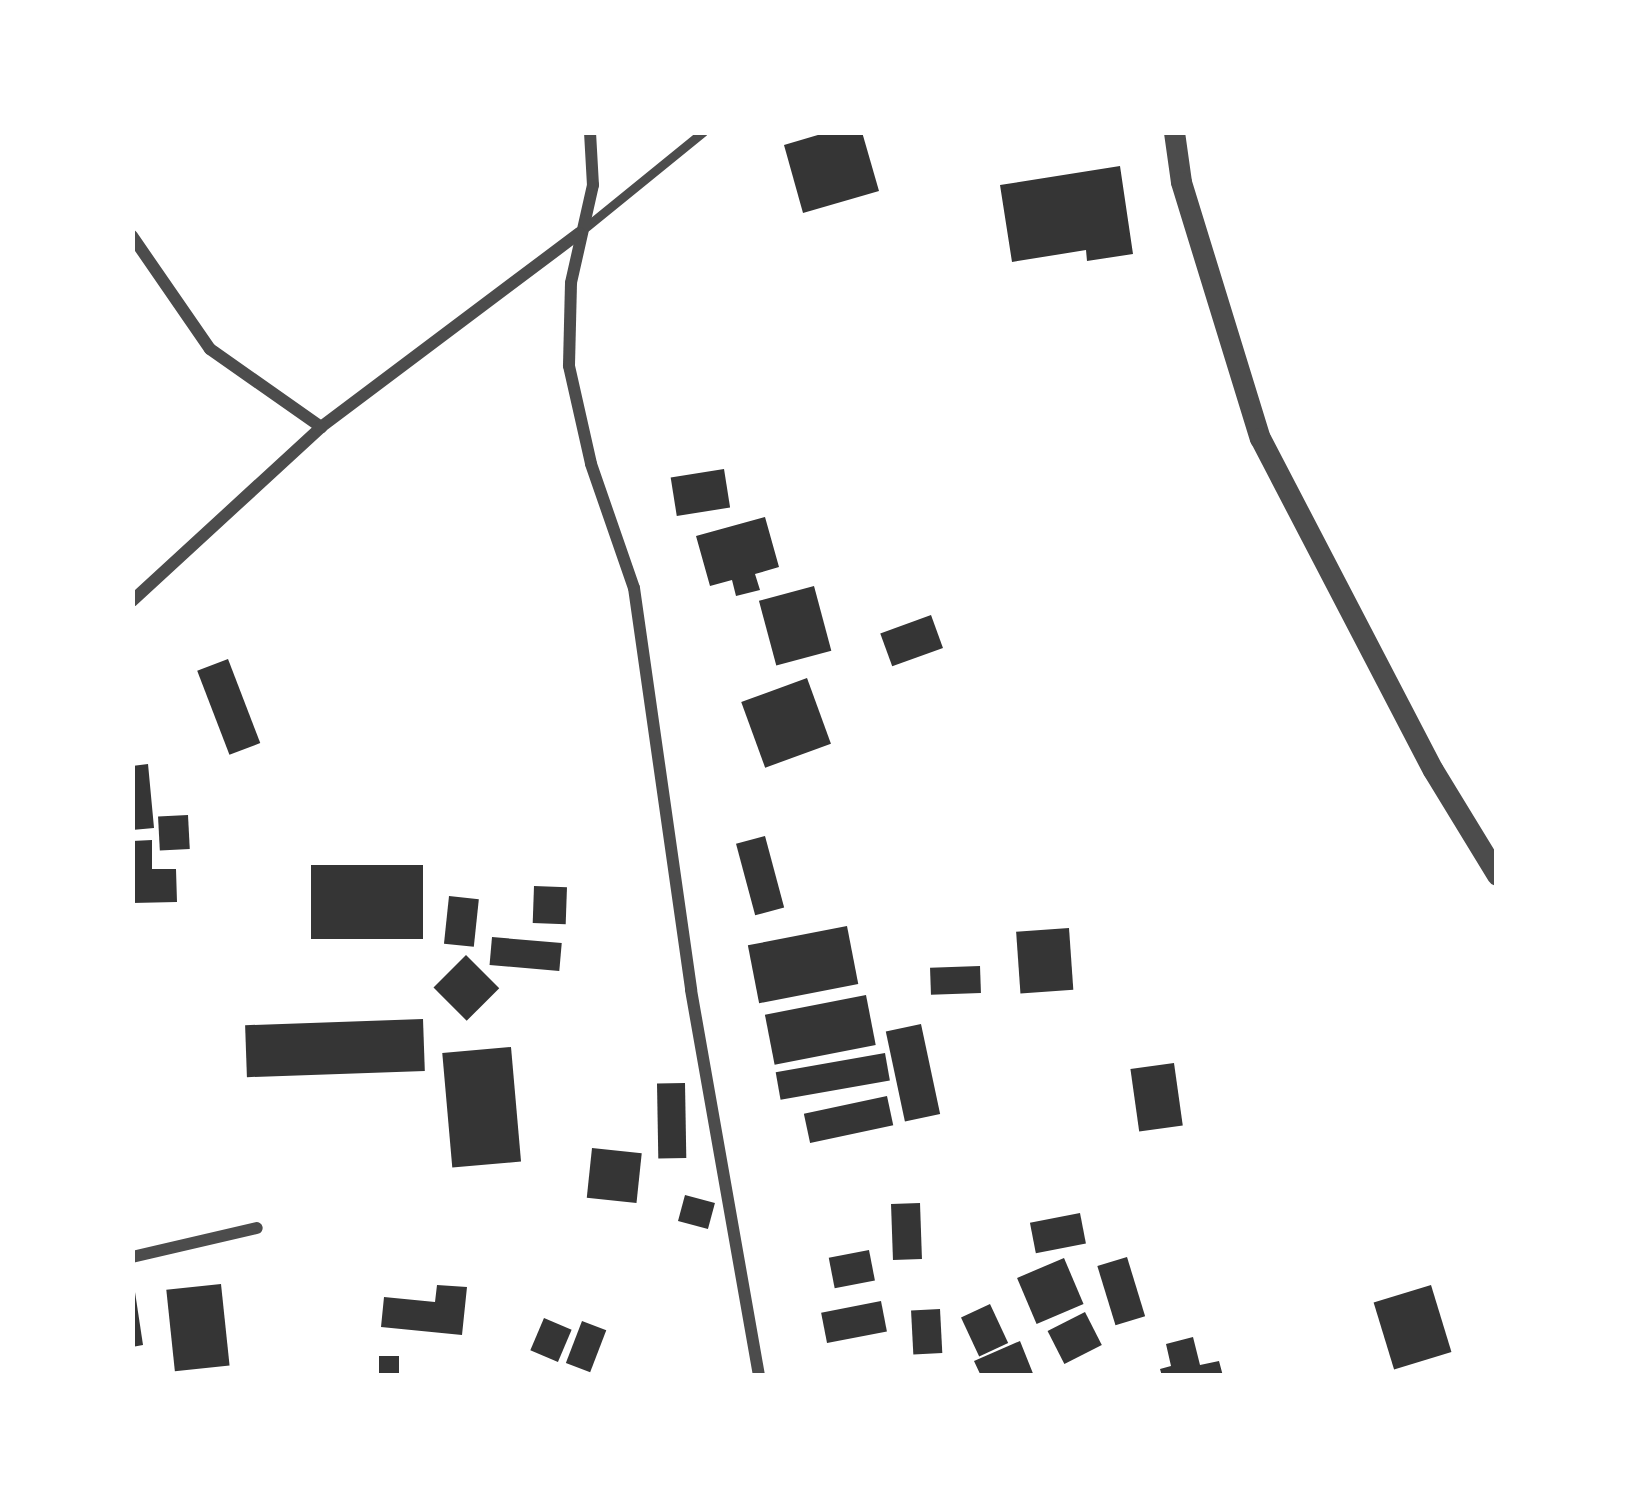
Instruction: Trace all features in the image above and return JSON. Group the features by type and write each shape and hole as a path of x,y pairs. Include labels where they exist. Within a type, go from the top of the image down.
{"street":[{"path":"590,132 593,184 579,232 568,316 575,406 634,588 691,989 759,1376"},
{"path":"1174,132 1181,182 1260,438 1433,770 1497,875"},
{"path":"132,601 321,427 579,232"},
{"path":"132,236 210,350 321,427"},
{"path":"132,1257 257,1228"}],"lane":[{"path":"579,232 703,132"}],"building":[{"path":"828,132 862,132 879,191 803,213 784,145"},
{"path":"1120,166 1133,254 1087,261 1086,250 1012,262 1000,185"},
{"path":"724,469 730,508 677,516 671,477"},
{"path":"765,517 779,567 755,574 760,590 736,596 732,580 710,586 696,536"},
{"path":"814,586 831,651 776,665 759,601"},
{"path":"931,615 943,648 892,666 880,633"},
{"path":"228,659 260,743 229,755 197,671"},
{"path":"807,678 831,744 765,768 741,702"},
{"path":"148,764 154,828 132,830 132,766"},
{"path":"188,815 190,849 160,851 158,817"},
{"path":"765,836 784,907 755,915 736,844"},
{"path":"152,840 152,869 176,869 177,902 132,903 132,841"},
{"path":"311,865 423,865 423,939 311,939"},
{"path":"534,886 567,887 566,924 533,923"},
{"path":"449,896 479,899 474,947 444,944"},
{"path":"847,926 858,984 759,1003 748,945"},
{"path":"1069,928 1073,990 1020,994 1016,932"},
{"path":"492,937 562,943 559,971 490,965"},
{"path":"466,955 499,988 467,1021 433,988"},
{"path":"980,966 981,993 931,995 930,968"},
{"path":"866,995 876,1045 775,1065 765,1015"},
{"path":"423,1019 425,1071 247,1077 245,1025"},
{"path":"921,1024 940,1114 905,1121 886,1031"},
{"path":"511,1047 521,1162 452,1168 442,1053"},
{"path":"885,1053 890,1081 781,1100 776,1072"},
{"path":"1174,1063 1183,1125 1139,1132 1130,1069"},
{"path":"657,1083 685,1083 686,1158 658,1158"},
{"path":"887,1096 893,1125 810,1143 804,1114"},
{"path":"592,1148 642,1153 636,1203 587,1198"},
{"path":"685,1195 715,1203 708,1229 678,1221"},
{"path":"920,1203 922,1259 893,1260 891,1204"},
{"path":"1080,1213 1086,1243 1036,1253 1030,1223"},
{"path":"869,1250 875,1280 835,1288 829,1258"},
{"path":"1127,1257 1145,1316 1115,1325 1097,1266"},
{"path":"1064,1258 1084,1304 1037,1324 1017,1278"},
{"path":"221,1284 230,1366 175,1371 166,1290"},
{"path":"437,1285 467,1287 462,1335 381,1327 384,1297 435,1302"},
{"path":"1431,1285 1451,1352 1394,1369 1374,1303"},
{"path":"132,1293 143,1345 132,1347"},
{"path":"881,1301 887,1331 827,1343 821,1313"},
{"path":"990,1304 1008,1343 979,1356 961,1318"},
{"path":"940,1309 942,1353 913,1354 911,1311"},
{"path":"1085,1312 1102,1345 1064,1364 1048,1331"},
{"path":"544,1318 572,1330 558,1362 530,1350"},
{"path":"582,1321 606,1330 590,1372 566,1363"},
{"path":"1193,1337 1200,1365 1219,1361 1223,1376 1162,1376 1160,1369 1171,1366 1166,1344"},
{"path":"1020,1341 1034,1376 981,1376 974,1361"},
{"path":"379,1356 399,1356 399,1376 379,1376"}]}
